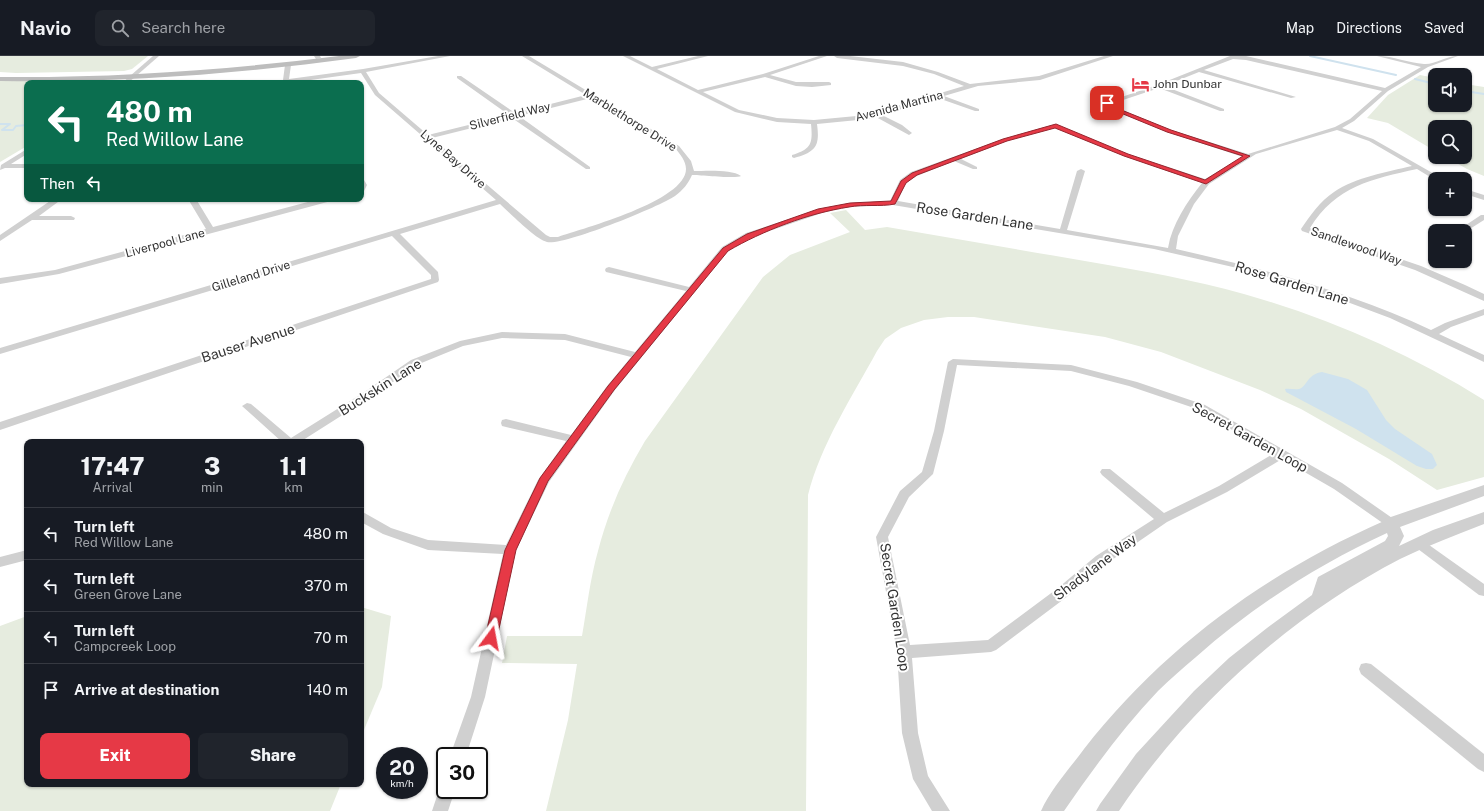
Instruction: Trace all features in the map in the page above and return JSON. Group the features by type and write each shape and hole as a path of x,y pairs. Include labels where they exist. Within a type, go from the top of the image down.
{"main road":[{"path":"0,75 134,75 222,68 330,56"},
{"path":"0,79 224,71 288,65 356,56"}],"street":[{"path":"128,80 156,56 160,56"},
{"path":"300,80 364,71 447,56"},
{"name":"Marblethorpe Drive","path":"525,56 677,147 687,159 690,166 690,173"},
{"name":"Avenida Martina","path":"626,56 728,108 777,120 814,122 845,120 878,115 970,86 986,82 1040,78 1110,56"},
{"path":"652,69 705,56"},
{"path":"697,92 765,75 824,56"},
{"path":"837,56 904,64 936,73 970,86"},
{"path":"1380,56 1426,66"},
{"path":"1172,250 1174,236 1190,204 1206,182 1248,156 1337,128 1352,120 1386,90 1426,66 1455,56"},
{"path":"1248,156 1169,131 1112,108 1107,103 1159,86 1232,57 1246,58 1386,90"},
{"path":"904,64 913,58"},
{"path":"286,80 288,65"},
{"path":"1198,70 1293,97"},
{"name":"Lyne Bay Drive","path":"364,71 377,94 543,237 549,240 559,239 655,204 675,193 687,180 690,173"},
{"path":"765,75 799,85 828,84"},
{"path":"459,77 588,168"},
{"path":"1159,86 1222,110"},
{"name":"Silverfield Way","path":"428,137 592,96"},
{"path":"939,96 977,110"},
{"path":"878,115 900,126 909,133"},
{"path":"794,156 808,151 815,144 816,139 814,122"},
{"path":"893,203 903,182 914,174 1005,140 1056,126 1126,155 1206,182"},
{"path":"1337,128 1382,146 1428,173"},
{"path":"1,167 24,153"},
{"path":"955,159 975,168"},
{"path":"1,167 24,166"},
{"name":"Sandlewood Way","path":"1418,168 1398,172 1346,188 1336,194 1325,204 1305,229 1324,237 1429,271 1484,298"},
{"path":"1063,231 1081,171"},
{"path":"690,173 713,173 738,176"},
{"path":"1472,194 1484,198"},
{"name":"Gilleland Drive","path":"0,351 501,201"},
{"path":"0,239 54,202"},
{"path":"194,202 211,231"},
{"name":"Liverpool Lane","path":"0,281 56,272 317,202"},
{"name":"Rose Garden Lane","path":"461,747 478,697 510,550 544,480 572,439 637,356 725,249 749,236 820,211 850,205 893,203 1063,231 1172,250 1248,268 1345,298 1393,316 1484,359"},
{"path":"1472,224 1484,217"},
{"path":"30,218 71,218"},
{"name":"Bauser Avenue","path":"0,426 435,280 435,274 394,233"},
{"path":"609,270 691,290"},
{"path":"1432,334 1448,325 1484,312"},
{"name":"Buckskin Lane","path":"297,439 370,393 415,362 460,344 502,335 564,337 637,356"},
{"name":"Secret Garden Loop","path":"942,811 920,779 910,733 904,652 882,537 904,494 927,474 939,431 953,362 1071,368 1132,384 1201,407 1280,454 1338,486 1391,523"},
{"path":"247,406 286,439"},
{"path":"506,423 572,439"},
{"name":"Shadylane Way","path":"904,652 991,646 1063,592 1101,560 1163,518 1223,489 1280,454"},
{"path":"1106,472 1163,518"},
{"path":"1052,811 1098,745 1148,689 1209,634 1268,590 1325,556 1391,523 1451,500 1484,490"},
{"path":"364,518 387,531 428,545 510,550"},
{"path":"1107,811 1135,771 1192,705 1241,658 1296,614 1352,577 1418,543 1484,518"},
{"path":"1319,599 1324,582 1391,545 1396,536 1391,523"},
{"path":"1418,543 1484,591"},
{"path":"0,562 24,556"},
{"path":"1366,669 1484,764"},
{"path":"440,811 444,799"}],"shaded area":[{"path":"0,56 148,56 132,69 124,71 16,73 0,72"},
{"path":"1420,75 1428,77 1428,112 1472,112 1472,85 1484,87 1484,176 1458,164 1472,164 1472,120 1428,120 1428,147 1388,123 1367,118 1388,95"},
{"path":"0,80 24,80 24,148 0,162"},
{"path":"846,210 865,230 887,227 1128,268 1186,280 1225,289 1293,309 1350,331 1405,356 1458,384 1484,400 1484,477 1437,490 1389,459 1301,409 1260,390 1161,352 1105,337 974,317 948,317 924,320 901,328 885,339 848,403 821,457 808,495 806,811 546,811 568,720 577,664 502,663 507,636 582,636 593,572 602,537 612,508 630,467 645,441 763,277 790,255 850,232 830,213"},
{"path":"364,608 391,616 382,687 364,730"},
{"path":"24,617 24,787 340,787 330,811 0,811 0,626"}],"water":[{"path":"1322,372 1348,379 1367,390 1386,420 1395,429 1432,454 1437,465 1433,469 1426,469 1417,466 1356,429 1286,392 1285,389 1302,388 1313,375"}],"waterway":[{"path":"1310,56 1396,75"},
{"path":"1415,79 1428,82"},
{"path":"1472,92 1484,94"},
{"path":"0,124 10,124 2,130 13,130 16,126 24,125"}],"place":[{"name":"John Dunbar","path":"1140,84"}],"route":[{"path":"491,638 510,550 544,480 572,439 611,388 725,249 749,236 820,211 850,205 893,203 903,182 914,174 1005,140 1056,126 1126,155 1206,182 1248,156 1169,131 1136,116 1112,108 1107,103"}]}
